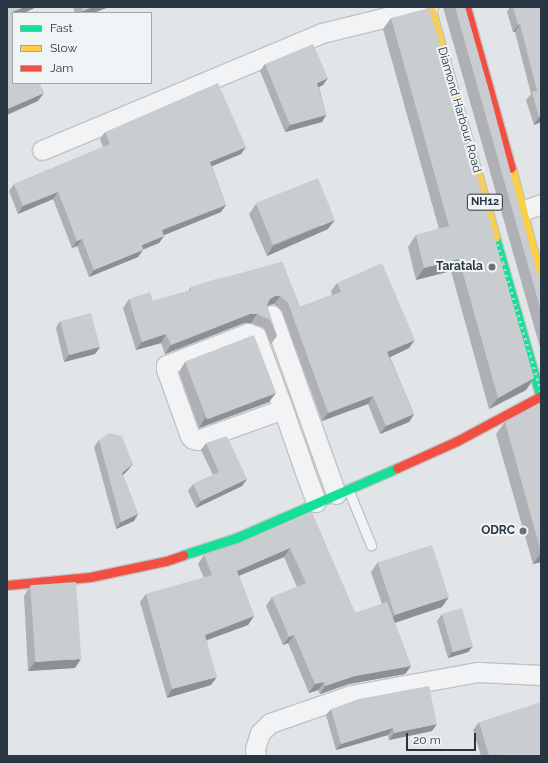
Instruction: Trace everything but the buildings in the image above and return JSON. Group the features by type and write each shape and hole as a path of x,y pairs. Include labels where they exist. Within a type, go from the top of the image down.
{"main road":[{"name":"Diamond Harbour Road","path":"429,7 541,397"},
{"name":"NH12","path":"466,7 541,282"},
{"path":"7,585 90,577 166,561 236,538 457,441 541,397"}],"street":[{"path":"42,150 322,34 429,7"},
{"path":"522,211 541,204"},
{"path":"272,315 342,491"},
{"path":"283,409 197,440 192,439 166,369 166,365 248,333 253,333 256,336 283,409 316,502"},
{"path":"256,756 255,749 260,733 270,723 351,695 478,672 541,675"}],"lane":[{"path":"342,491 371,545"}],"railway":[{"path":"431,7 503,263 541,391"}],"traffic: fast":[{"path":"495,237 541,398"},
{"path":"183,555 236,538 397,468"}],"traffic: slow":[{"path":"430,7 495,237"},
{"path":"511,168 541,282"}],"traffic: jam":[{"path":"466,7 511,168"},
{"path":"397,468 457,441 541,396"},
{"path":"7,585 90,577 166,561 183,555"}],"place":[{"name":"Taratala","path":"492,267"},
{"name":"ODRC","path":"523,531"}]}
